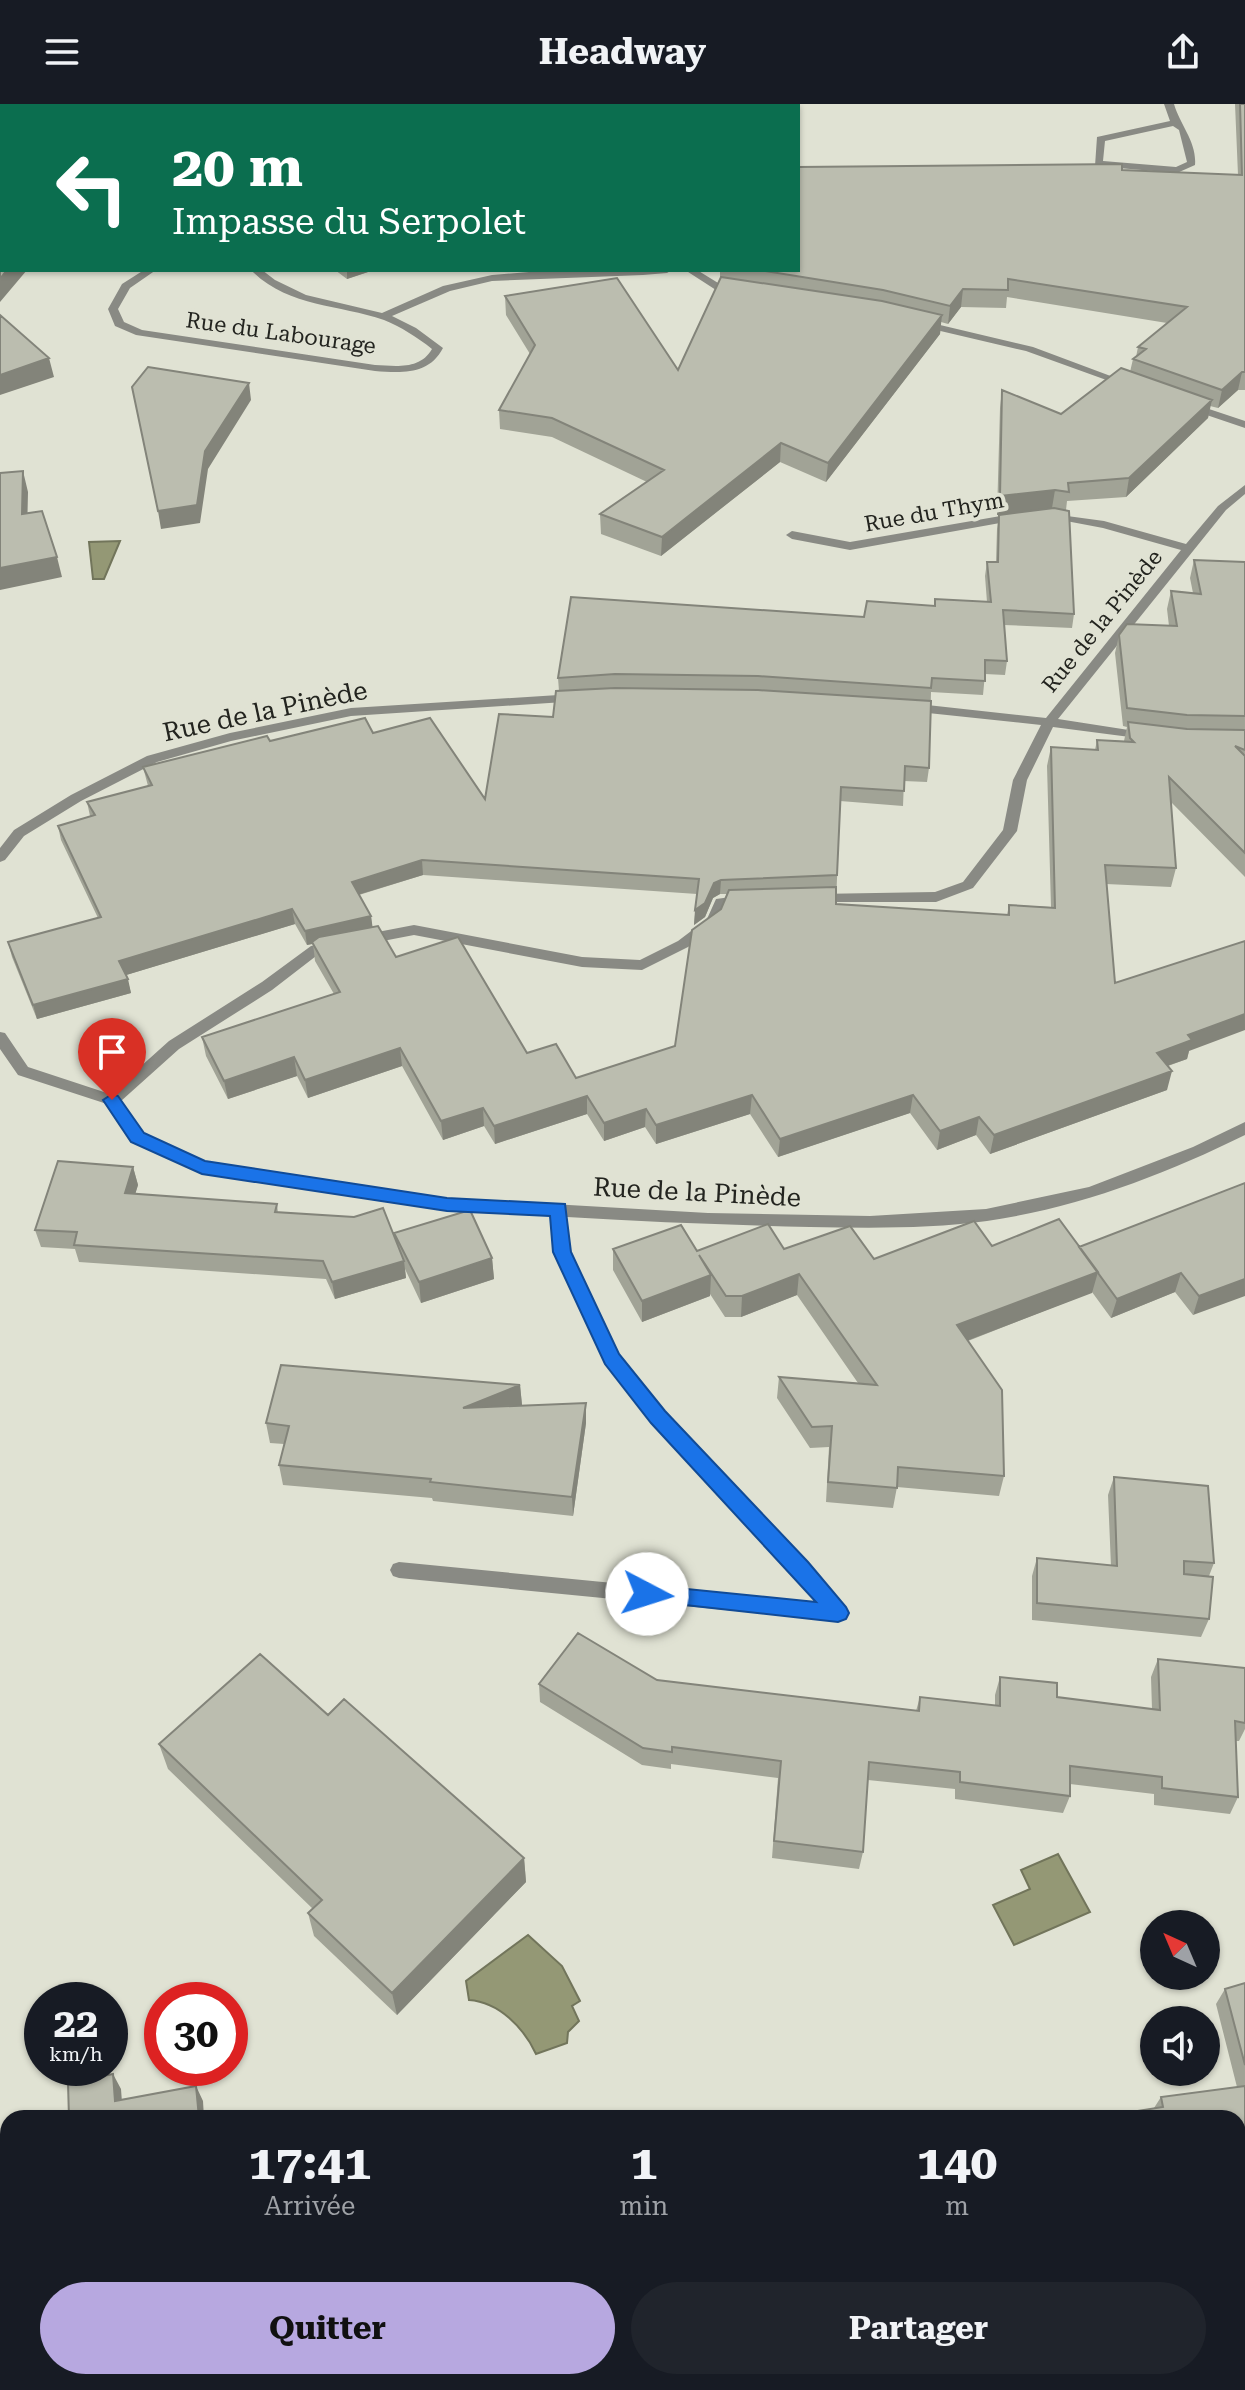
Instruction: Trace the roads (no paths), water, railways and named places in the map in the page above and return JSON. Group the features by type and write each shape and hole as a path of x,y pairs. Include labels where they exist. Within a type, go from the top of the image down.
{"street":[{"path":"1169,105 1175,123 1183,129 1192,163 1177,170 1098,164 1100,139 1175,123"},
{"name":"Rue du Labourage","path":"148,272 126,286 113,309 119,324 140,333 375,368 414,368 424,366 435,358 438,348 415,330 383,317 309,302 275,286 258,272"},
{"name":"Rue du Labourage","path":"383,317 424,296 469,282 500,277 648,272"},
{"path":"693,272 720,288 750,293"},
{"path":"906,320 1029,349 1143,389"},
{"path":"1171,399 1245,425"},
{"path":"1189,548 1222,508 1245,488"},
{"name":"Rue du Thym","path":"792,535 850,546 895,540 943,528 1052,515 1189,548"},
{"name":"Rue de la Pinède","path":"800,899 936,897 968,885 1010,831 1020,780 1049,722 1189,548"},
{"name":"Rue de la Pinède","path":"0,857 19,833 88,792 152,759 230,737 351,712 586,697"},
{"name":"Rue de la Pinède","path":"899,707 1049,722 1168,739"},
{"path":"0,1037 23,1071 112,1100 174,1045 267,986 316,949 414,930 582,962 642,965 683,944 713,922 721,902 768,898"},
{"name":"Rue de la Pinède","path":"112,1100 138,1137 202,1167 447,1204 708,1219 840,1221 986,1215 1091,1192 1198,1151 1245,1128"},
{"path":"399,1570 838,1613 801,1568 658,1417 611,1359 562,1252 559,1209"}]}
